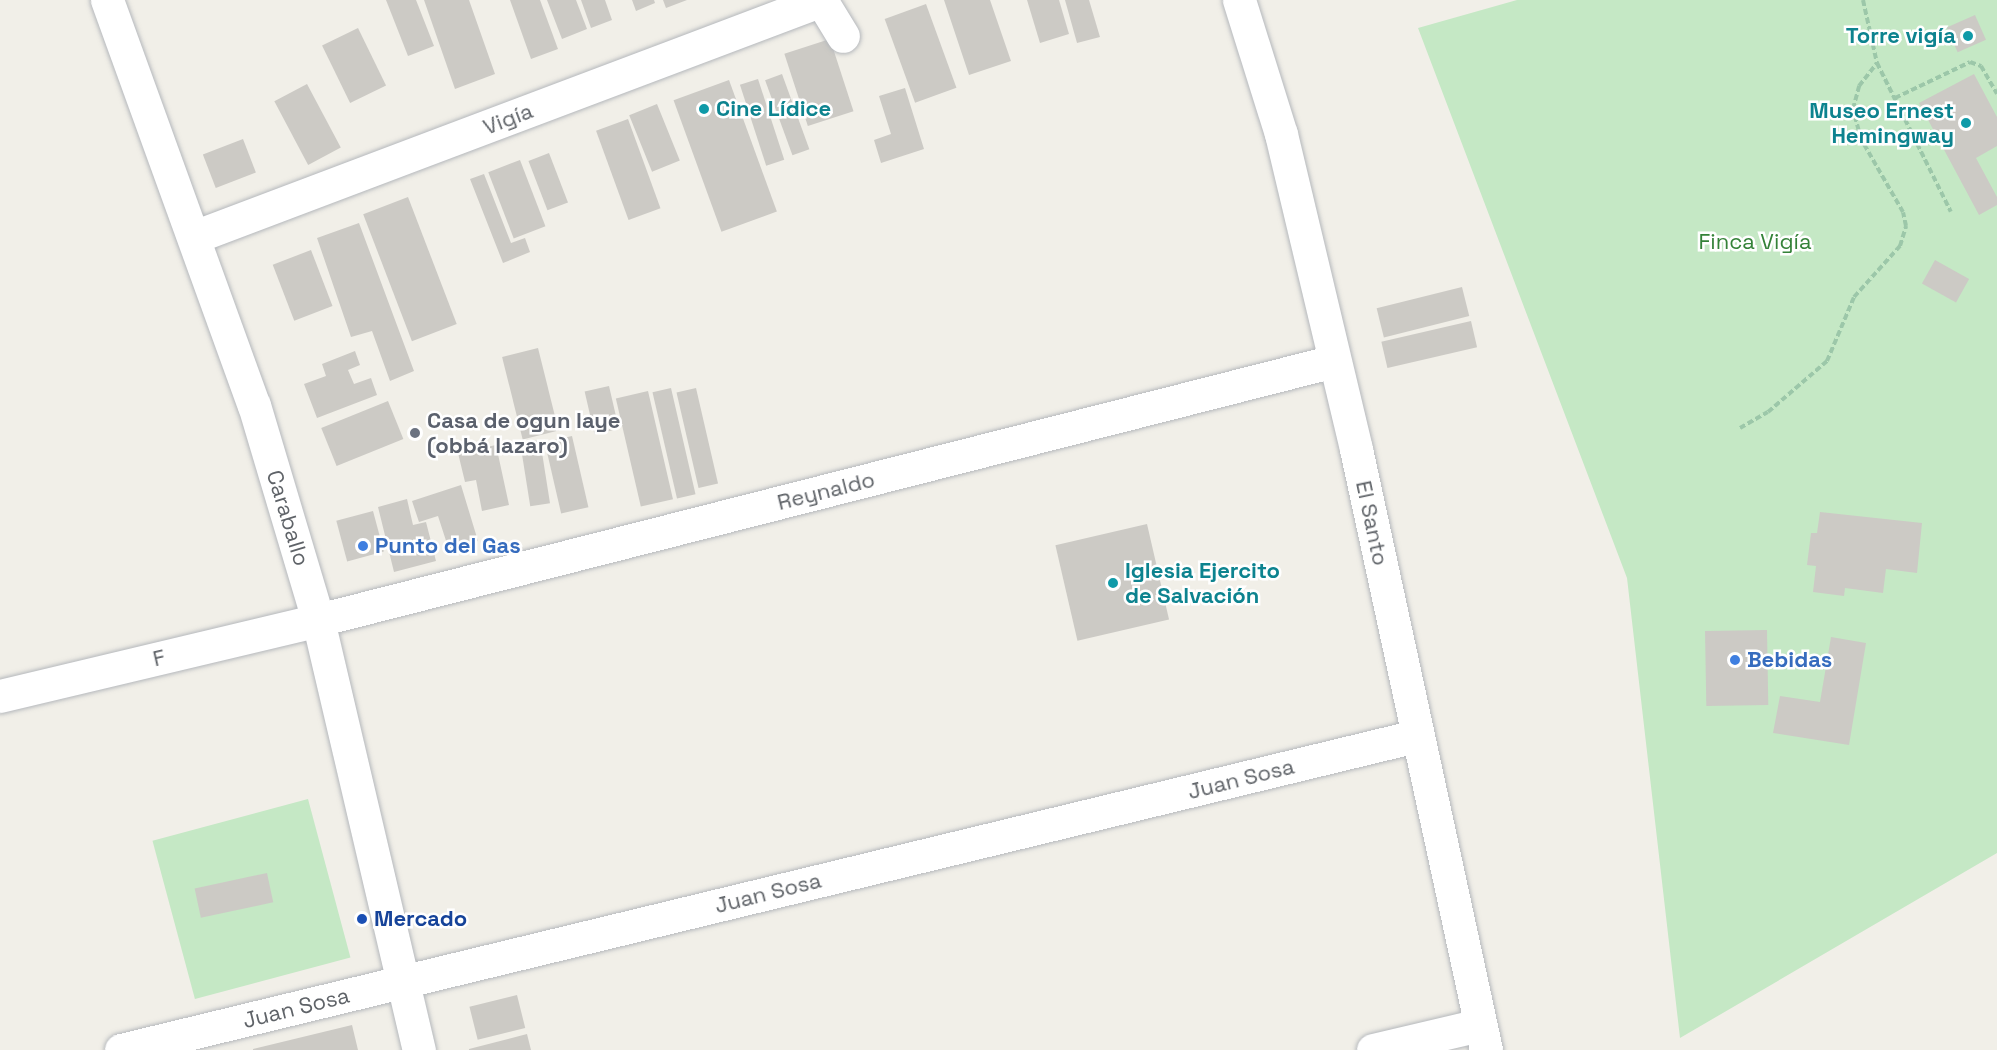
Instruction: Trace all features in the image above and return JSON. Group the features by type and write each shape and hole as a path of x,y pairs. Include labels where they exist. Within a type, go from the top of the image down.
{"street":[{"name":"Caraballo","path":"107,0 254,405 318,620 400,983 419,1050"},
{"name":"Vigía","path":"194,237 822,0"},
{"path":"822,0 843,36"},
{"name":"El Santo","path":"1239,0 1281,134 1356,449 1416,736 1483,1037"},
{"name":"Reynaldo","path":"318,620 1334,361"},
{"name":"F","path":"0,696 318,620"},
{"name":"Juan Sosa","path":"121,1050 1416,736"},
{"path":"1373,1050 1483,1037"}],"path":[{"path":"1863,0 1877,63 1951,212"},
{"path":"1895,98 1970,62 1984,69 1997,94"},
{"path":"1740,428 1768,412 1827,361 1854,297 1900,246 1906,226 1902,212 1861,139 1852,109 1859,86 1877,63"}],"green space":[{"name":"Finca Vigía","path":"1517,0 1997,0 1997,853 1680,1038 1627,578 1418,28"},
{"path":"308,799 350,957 195,999 152,841"}],"building":[{"path":"386,0 416,0 434,46 408,56"},
{"path":"424,0 469,0 495,74 455,89"},
{"path":"510,0 540,0 558,49 531,59"},
{"path":"547,0 576,0 587,29 562,39"},
{"path":"581,0 605,0 612,20 591,28"},
{"path":"632,0 654,0 655,3 636,11"},
{"path":"663,0 687,0 666,8"},
{"path":"944,0 990,0 1011,61 969,75"},
{"path":"1027,0 1059,0 1069,34 1040,43"},
{"path":"1065,0 1089,0 1100,37 1077,43"},
{"path":"926,4 956,88 915,103 885,19"},
{"path":"1975,15 1986,40 1958,52 1947,28"},
{"path":"358,28 386,86 350,103 322,46"},
{"path":"830,39 853,111 808,126 784,54"},
{"path":"782,74 809,149 792,155 765,80"},
{"path":"1974,74 1997,117 1997,146 1976,158 1997,197 1997,205 1979,215 1919,103"},
{"path":"758,79 784,160 766,166 740,85"},
{"name":"Cine Lídice","path":"729,80 777,212 721,232 674,100"},
{"path":"307,84 341,148 308,165 274,101"},
{"path":"905,88 924,149 881,163 874,140 891,134 879,96"},
{"path":"657,104 680,161 652,172 629,115"},
{"path":"628,119 660,208 629,220 596,131"},
{"path":"243,139 256,173 216,188 203,154"},
{"path":"549,153 568,202 547,210 528,161"},
{"path":"520,160 545,226 514,238 488,172"},
{"path":"484,174 511,243 525,238 530,252 503,263 470,179"},
{"path":"408,197 457,324 412,341 363,214"},
{"path":"359,223 414,371 390,381 372,331 351,337 317,238"},
{"path":"311,250 333,306 294,321 273,265"},
{"path":"1935,260 1969,279 1956,303 1922,284"},
{"path":"1462,287 1469,316 1384,337 1377,308"},
{"path":"1471,321 1477,347 1387,368 1381,342"},
{"path":"538,348 559,430 523,439 502,357"},
{"path":"355,351 360,365 348,370 354,384 371,378 377,395 317,418 304,384 326,376 322,364"},
{"path":"609,386 619,429 595,434 585,392"},
{"path":"671,388 696,494 677,498 652,392"},
{"path":"696,388 718,483 699,488 677,392"},
{"path":"648,391 673,499 641,507 616,398"},
{"path":"388,401 403,439 337,466 321,428"},
{"path":"572,436 588,507 561,513 545,442"},
{"path":"540,440 550,503 530,506 520,443"},
{"path":"496,445 509,505 482,511 476,480 465,482 458,453"},
{"path":"461,485 478,541 449,550 438,516 419,522 412,501"},
{"path":"407,499 413,525 426,522 436,561 394,572 378,507"},
{"path":"373,511 384,552 347,561 336,521"},
{"path":"1820,512 1922,523 1917,573 1886,569 1883,593 1845,588 1844,596 1813,592 1816,566 1807,565 1811,533 1817,533"},
{"name":"Iglesia Ejercito de Salvación","path":"1147,524 1169,619 1077,641 1055,545"},
{"path":"1767,630 1768,705 1706,706 1705,631"},
{"path":"1831,637 1866,643 1849,745 1773,733 1780,696 1820,702"},
{"path":"267,873 273,902 201,918 195,888"},
{"path":"517,995 525,1028 478,1040 469,1007"},
{"path":"352,1025 358,1050 253,1050 253,1049"},
{"path":"527,1034 531,1050 469,1050 469,1049"}],"place":[{"name":"Torre vigía","path":"1968,36"},
{"name":"Cine Lídice","path":"704,109"},
{"name":"Museo Ernest Hemingway","path":"1966,123"},
{"name":"Casa de ogun laye (obbá lazaro)","path":"415,433"},
{"name":"Punto del Gas","path":"363,546"},
{"name":"Iglesia Ejercito de Salvación","path":"1113,583"},
{"name":"Bebidas","path":"1735,660"},
{"name":"Mercado","path":"362,919"}]}
